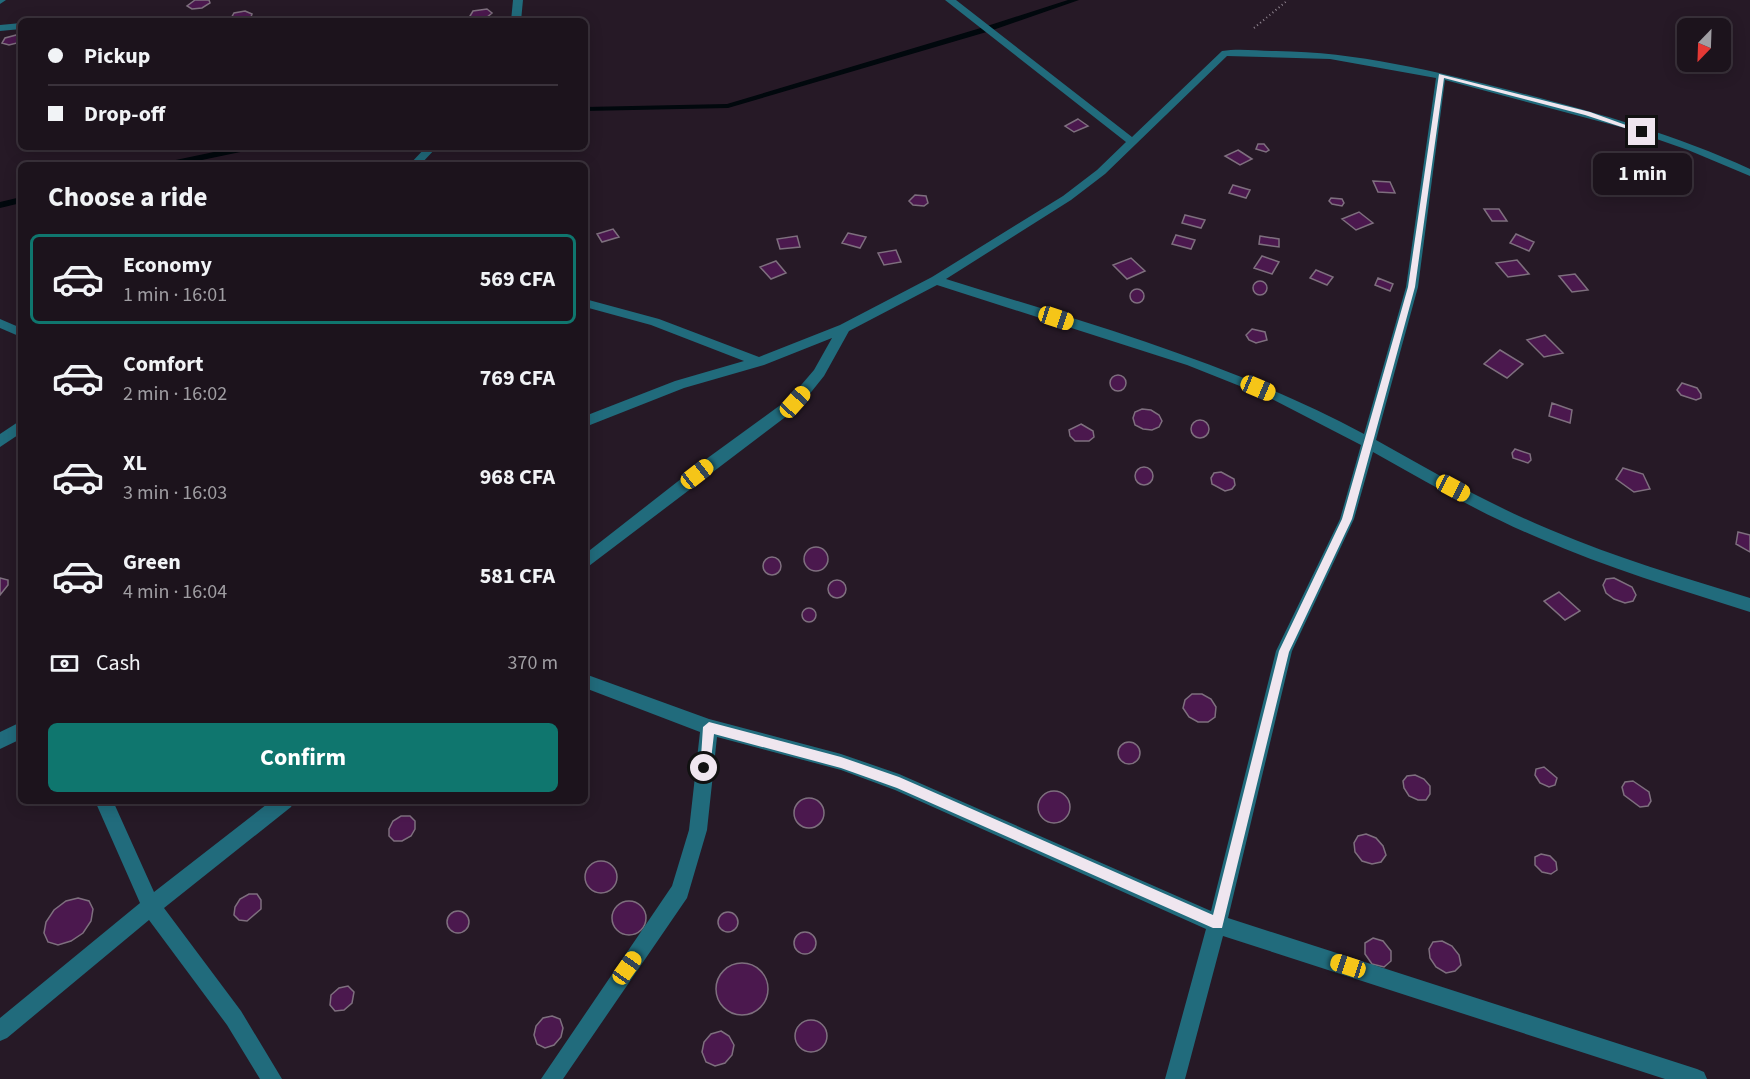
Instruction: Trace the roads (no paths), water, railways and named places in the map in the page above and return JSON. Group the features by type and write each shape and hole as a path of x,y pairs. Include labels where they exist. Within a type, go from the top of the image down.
{"street":[{"path":"516,18 518,0"},
{"path":"950,0 1132,142"},
{"path":"0,28 18,27"},
{"path":"588,421 680,384 759,362 844,328 936,280 1066,198 1101,172 1225,53 1328,56 1441,76 1588,114 1720,159 1750,173"},
{"path":"1175,1079 1217,924 1284,651 1347,519 1412,287 1441,76"},
{"path":"417,162 429,150"},
{"path":"936,280 1191,362 1275,396 1369,442 1516,522 1655,575 1750,605"},
{"path":"588,304 655,322 759,362"},
{"path":"0,323 18,333"},
{"path":"588,561 714,460 795,402 819,373 844,328"},
{"path":"0,442 18,427"},
{"path":"588,682 709,727 841,762 899,783 1217,924 1697,1079"},
{"path":"551,1079 680,891 698,830 709,727"},
{"path":"0,741 18,732"},
{"path":"105,804 151,906 234,1018 272,1079"},
{"path":"0,1031 151,906 281,804"}],"waterway":[{"path":"588,109 728,106 987,29 1075,0"},
{"path":"180,162 236,150"},
{"path":"0,205 18,201"}]}
